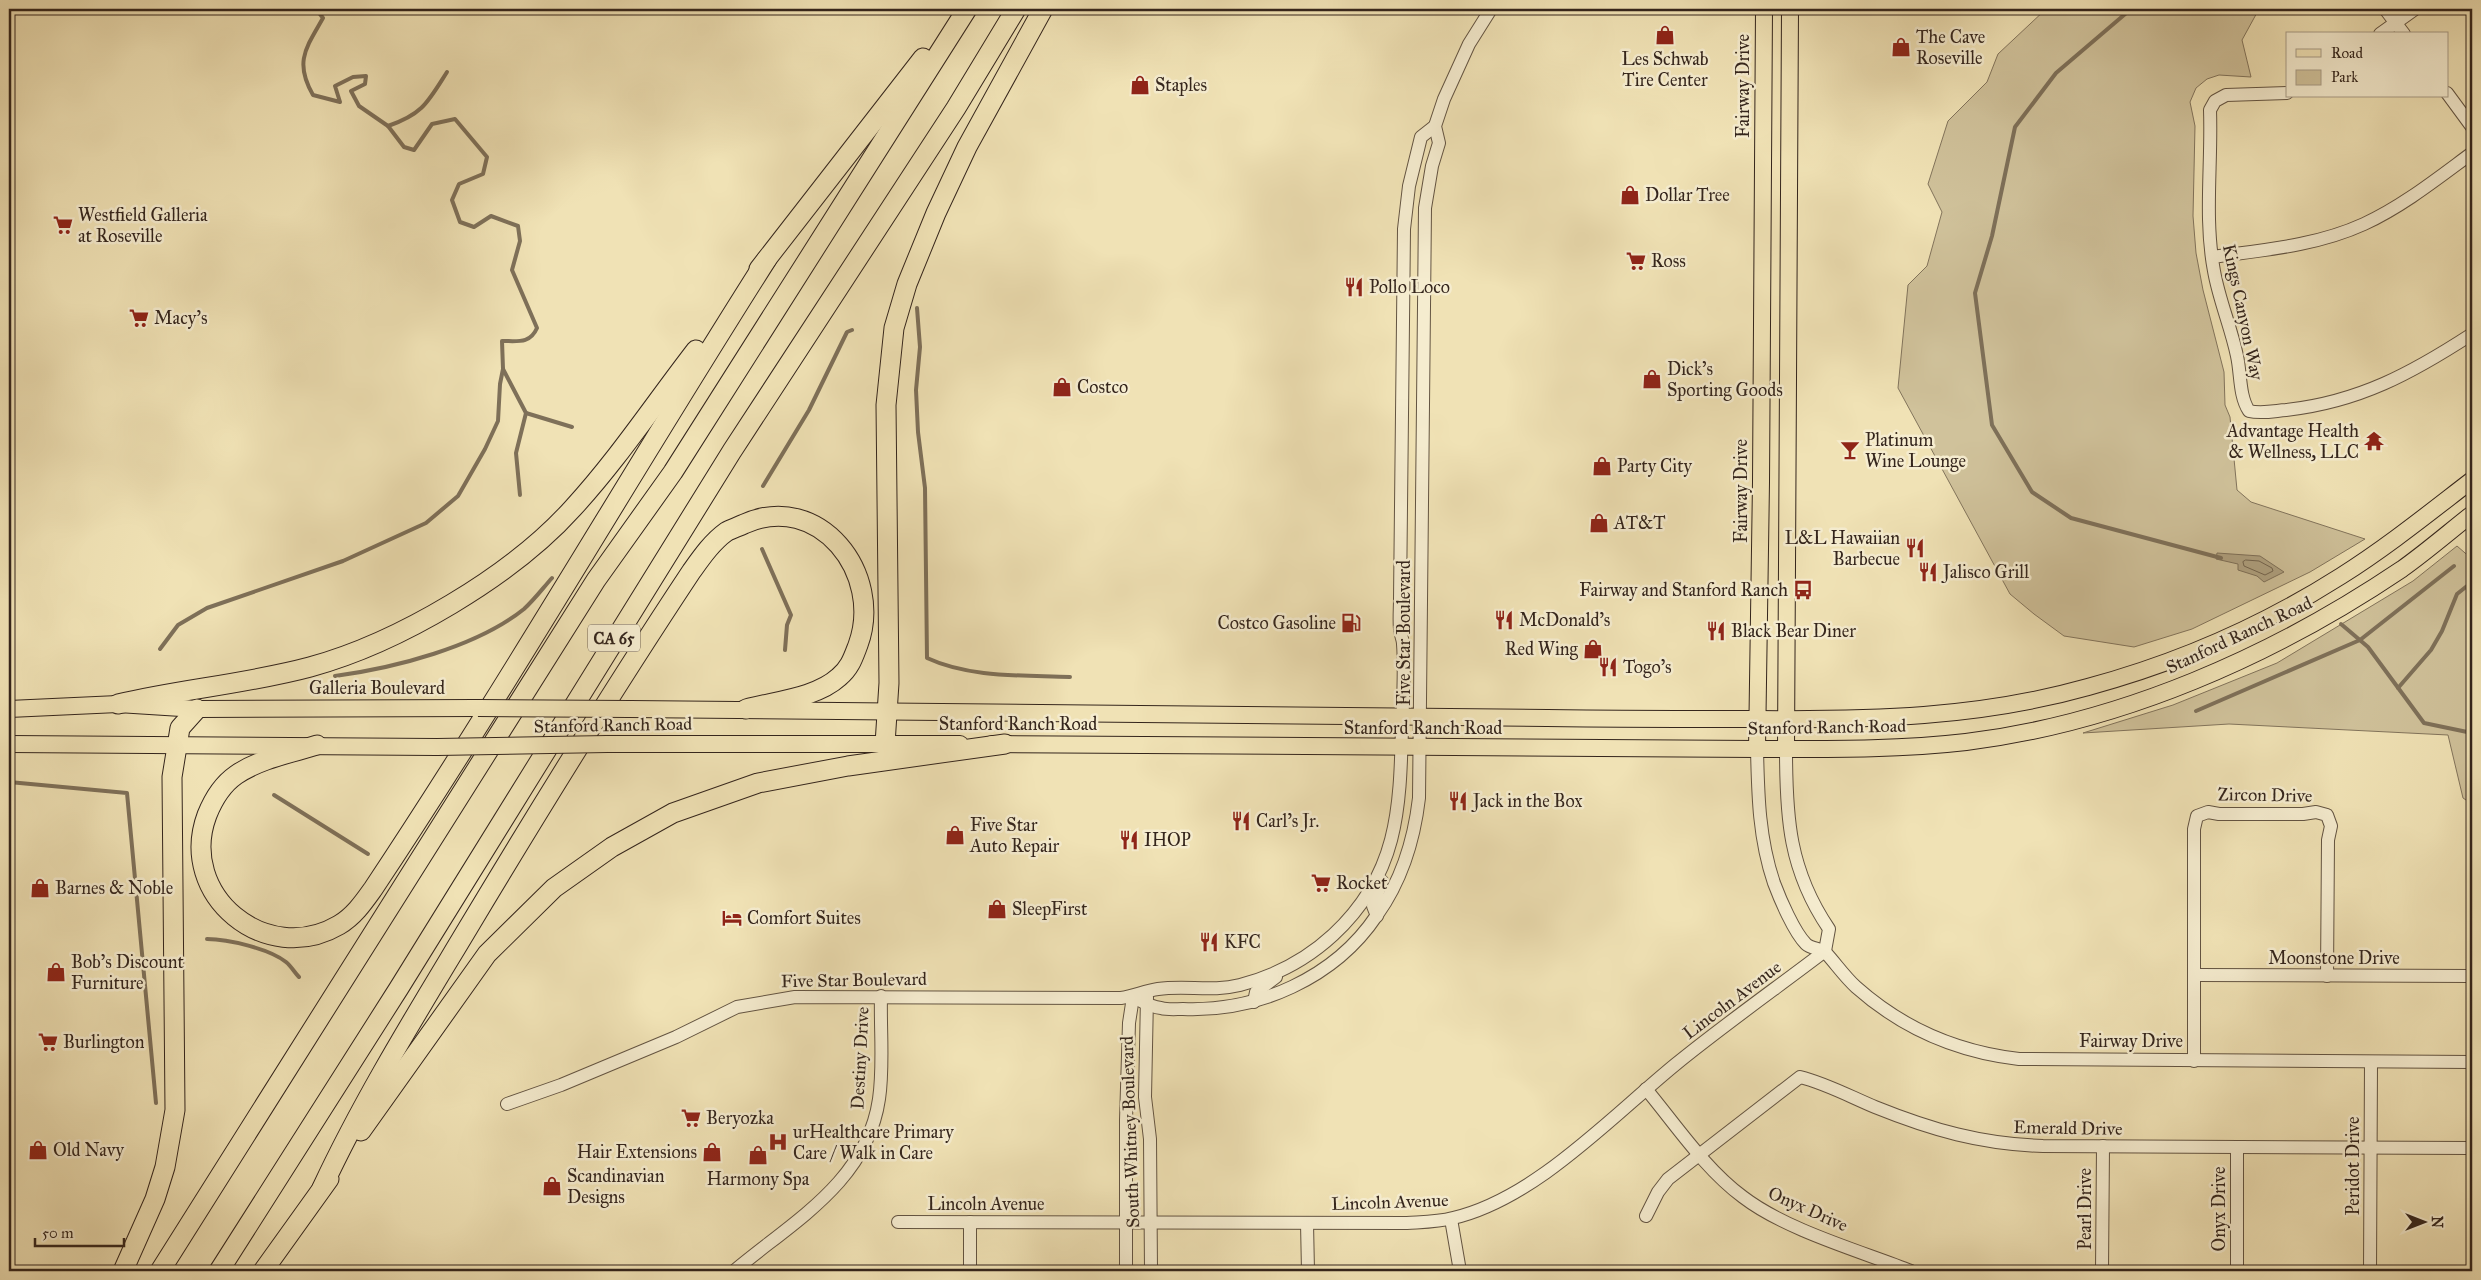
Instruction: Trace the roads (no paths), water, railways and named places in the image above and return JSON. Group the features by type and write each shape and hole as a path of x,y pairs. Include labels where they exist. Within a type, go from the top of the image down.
{"highway":[{"name":"CA 65","path":"219,1271 404,980 721,468 956,108 1016,9"},
{"path":"885,744 888,710 890,630 886,412 894,328 907,284 936,213 968,147 1043,9"},
{"name":"CA 65","path":"160,1271 591,589 673,472 965,12"},
{"path":"118,704 166,693 231,684 284,673 342,656 431,615 526,553 572,509 926,54 965,12"},
{"path":"317,745 250,766 234,776 211,806 204,824 202,859 205,875 212,890 230,913 251,928 265,933 288,937 328,930 348,919 369,895 511,672 695,371 767,259"},
{"path":"322,1188 348,1133 562,771 691,572 704,554 727,532 757,518 785,516 816,526 838,544 855,566 864,597 862,633 851,665 829,685 804,694 746,709"},
{"path":"123,1271 155,1199 165,1167 175,1110 172,777 180,728 197,709"},
{"path":"262,1271 487,954 554,888 612,847 673,814 711,798 758,783 839,767 1005,744"}],"main road":[{"name":"Fairway Drive","path":"1757,749 1764,9"},
{"path":"1786,749 1790,9"},
{"path":"1762,377 1788,376"},
{"name":"Stanford Ranch Road","path":"746,709 1402,718 1786,720 1863,720 1948,714 2015,704 2088,688 2148,668 2252,626 2340,576 2388,544 2472,480"},
{"name":"Stanford Ranch Road","path":"317,745 437,747 608,744 1005,744 1786,749 1966,742 2022,732 2092,715 2156,696 2209,676 2312,624 2403,568 2472,514"},
{"name":"Galleria Boulevard","path":"9,709 118,704 197,709 746,709"},
{"path":"9,744 317,745"}],"street":[{"name":"Five Star Boulevard","path":"507,1104 561,1085 676,1037 737,1007 795,996 1133,996 1147,998 1160,1008 1204,1010 1254,1002 1276,994 1317,973 1360,936 1377,916 1401,871 1412,843 1419,798 1424,232 1428,188 1439,143 1435,126 1444,99 1469,44 1492,9"},
{"path":"2385,9 2402,32"},
{"path":"2383,32 2414,9"},
{"name":"Kings Canyon Way","path":"2286,93 2226,95 2215,101 2210,110 2209,224 2212,257 2219,296 2237,356 2244,404 2249,411 2259,414 2306,408 2353,397 2397,379 2472,334"},
{"path":"2448,94 2472,126"},
{"name":"Five Star Boulevard","path":"1147,998 1157,989 1224,989 1257,980 1287,968 1313,952 1347,922 1364,900 1384,864 1393,836 1398,811 1402,748 1403,644 1400,629 1400,582 1404,229 1409,186 1421,137 1435,126"},
{"path":"2212,257 2305,243 2363,225 2404,202 2472,153"},
{"path":"1400,582 1422,583"},
{"name":"Fairway Drive","path":"1757,749 1761,834 1774,884 1806,944 1824,951 1855,986 1893,1016 1922,1032 1960,1047 2019,1060 2472,1062"},
{"path":"1786,749 1786,808 1791,843 1801,877 1829,929 1824,951"},
{"name":"Zircon Drive","path":"2194,1061 2194,829 2197,816 2208,812 2219,814 2303,814 2316,812 2327,816 2330,826 2328,840 2327,976"},
{"path":"1377,916 1373,906 1382,884 1384,864"},
{"name":"Lincoln Avenue","path":"898,1222 1407,1223 1451,1219 1482,1209 1528,1185 1687,1055 1824,951"},
{"path":"1254,1002 1256,992 1287,968"},
{"name":"Moonstone Drive","path":"2195,975 2472,976"},
{"name":"Destiny Drive","path":"734,1271 831,1192 851,1170 859,1156 873,1127 880,1097 881,996"},
{"name":"South Whitney Boulevard","path":"1126,1271 1129,1022 1133,996"},
{"name":"South Whitney Boulevard","path":"1147,998 1145,1097 1150,1139 1151,1271"},
{"name":"Peridot Drive","path":"2370,1062 2370,1271"},
{"name":"Emerald Drive","path":"1699,1153 1800,1077 1909,1120 1976,1140 2022,1146 2472,1148"},
{"name":"Onyx Drive","path":"1646,1089 1728,1185 1758,1208 1790,1224 1911,1271"},
{"name":"Pearl Drive","path":"2102,1271 2103,1146"},
{"name":"Onyx Drive","path":"2237,1147 2237,1271"},
{"path":"1646,1216 1658,1192 1668,1179 1699,1153"},
{"path":"1451,1219 1460,1271"},
{"path":"970,1222 970,1271"},
{"path":"1307,1223 1308,1271"}],"water":[{"path":"2217,553 2260,556 2284,572 2264,582 2257,576 2238,570 2238,564 2216,559"}],"waterway":[{"path":"316,9 323,18 307,47 303,64 307,83 313,95 340,102 335,86 353,77 366,76 365,84 351,91 359,106 388,126 404,147 414,150 432,124 455,119 487,157 483,174 459,184 452,200 460,222 474,227 491,216 518,226 520,241 512,270 537,328 531,337 523,341 502,341 503,369 526,413 572,427"},
{"path":"2131,9 2056,73 2015,127 1992,236 1975,293 1992,425 2032,492 2071,518 2221,558"},
{"path":"388,126 417,112 429,99 447,72"},
{"path":"917,308 920,347 916,390 918,432 925,488 927,658 961,669 979,672 1070,677"},
{"path":"763,486 809,410 847,332 852,330"},
{"path":"160,649 178,625 207,608 343,561 426,523 458,496 485,449 498,421 500,384 503,369"},
{"path":"520,495 516,453 526,413"},
{"path":"762,549 791,615 787,625 785,650"},
{"path":"2196,711 2360,640 2454,566"},
{"path":"335,676 408,661 459,645 505,622 524,609 552,578"},
{"path":"2398,688 2431,650 2442,631 2457,594 2472,582"},
{"path":"2341,624 2368,647 2424,723 2472,733"},
{"path":"9,782 127,793 156,1103"},
{"path":"274,795 368,854"},
{"path":"207,939 237,943 270,953 290,965 299,977"}],"place":[{"name":"Les Schwab Tire Center","path":"1665,35"},
{"name":"The Cave Roseville","path":"1901,47"},
{"name":"Staples","path":"1140,85"},
{"name":"Dollar Tree","path":"1630,195"},
{"name":"Westfield Galleria at Roseville","path":"63,225"},
{"name":"Ross","path":"1636,261"},
{"name":"Pollo Loco","path":"1354,287"},
{"name":"Macy's","path":"139,318"},
{"name":"Dick's Sporting Goods","path":"1652,379"},
{"name":"Costco","path":"1062,387"},
{"name":"Advantage Health & Wellness, LLC","path":"2374,441"},
{"name":"Platinum Wine Lounge","path":"1850,450"},
{"name":"Party City","path":"1602,466"},
{"name":"AT&T","path":"1599,523"},
{"name":"L&L Hawaiian Barbecue","path":"1915,548"},
{"name":"Jalisco Grill","path":"1928,572"},
{"name":"Fairway and Stanford Ranch","path":"1803,590"},
{"name":"McDonald's","path":"1504,620"},
{"name":"Costco Gasoline","path":"1351,623"},
{"name":"Black Bear Diner","path":"1716,631"},
{"name":"Red Wing","path":"1593,649"},
{"name":"Togo's","path":"1608,667"},
{"name":"Jack in the Box","path":"1458,801"},
{"name":"Carl's Jr.","path":"1241,821"},
{"name":"Five Star Auto Repair","path":"955,835"},
{"name":"IHOP","path":"1129,840"},
{"name":"Rocket","path":"1321,883"},
{"name":"Barnes & Noble","path":"40,888"},
{"name":"SleepFirst","path":"997,909"},
{"name":"Comfort Suites","path":"732,918"},
{"name":"KFC","path":"1209,942"},
{"name":"Bob's Discount Furniture","path":"56,972"},
{"name":"Burlington","path":"48,1042"},
{"name":"Beryozka","path":"691,1118"},
{"name":"urHealthcare Primary Care / Walk in Care","path":"778,1142"},
{"name":"Old Navy","path":"38,1150"},
{"name":"Hair Extensions","path":"712,1152"},
{"name":"Harmony Spa","path":"758,1155"},
{"name":"Scandinavian Designs","path":"552,1186"}]}
